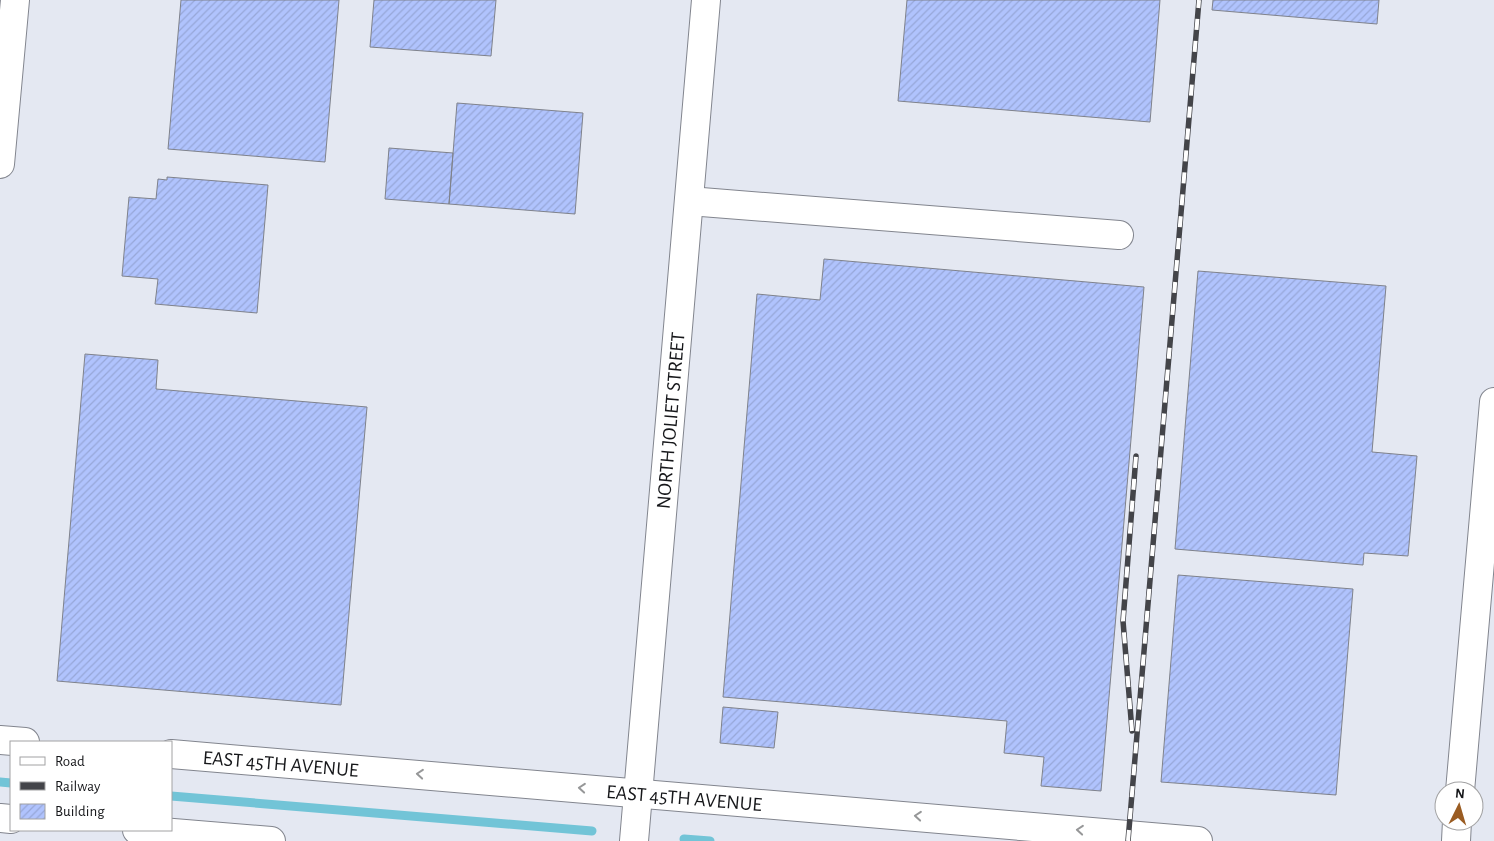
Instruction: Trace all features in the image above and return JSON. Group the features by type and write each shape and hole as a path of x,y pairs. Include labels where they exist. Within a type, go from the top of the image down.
{"street":[{"path":"0,164 2,116 15,0"},
{"name":"NORTH JOLIET STREET","path":"634,841 706,0"},
{"path":"689,201 1119,235"},
{"path":"1461,781 1494,402"},
{"path":"0,740 13,741"},
{"name":"EAST 45TH AVENUE","path":"172,754 638,792 1198,841"},
{"path":"150,831 271,841"}],"building":[{"path":"181,0 339,0 325,162 168,149"},
{"path":"374,0 496,0 491,56 370,47"},
{"path":"907,0 1160,0 1150,122 898,101"},
{"path":"1213,0 1379,0 1377,24 1212,10"},
{"path":"457,103 583,113 575,214 449,204"},
{"path":"389,148 453,153 449,204 385,199"},
{"path":"167,177 268,185 257,313 155,304 158,279 122,276 129,197 156,199 158,179 167,180"},
{"path":"824,259 1144,287 1101,791 1041,786 1044,757 1004,753 1007,721 723,697 757,294 820,300"},
{"path":"1198,271 1386,286 1372,452 1417,456 1408,556 1364,553 1363,565 1175,549"},
{"path":"85,354 158,360 156,389 367,407 341,705 57,681"},
{"path":"1178,575 1353,589 1336,795 1161,782"},
{"path":"723,707 778,712 774,748 720,743"}],"waterway":[{"path":"0,782 10,783"},
{"path":"172,796 592,831"},
{"path":"684,839 710,841"}],"railway":[{"path":"1128,841 1199,0"},
{"path":"1132,731 1123,621 1136,456"}]}
